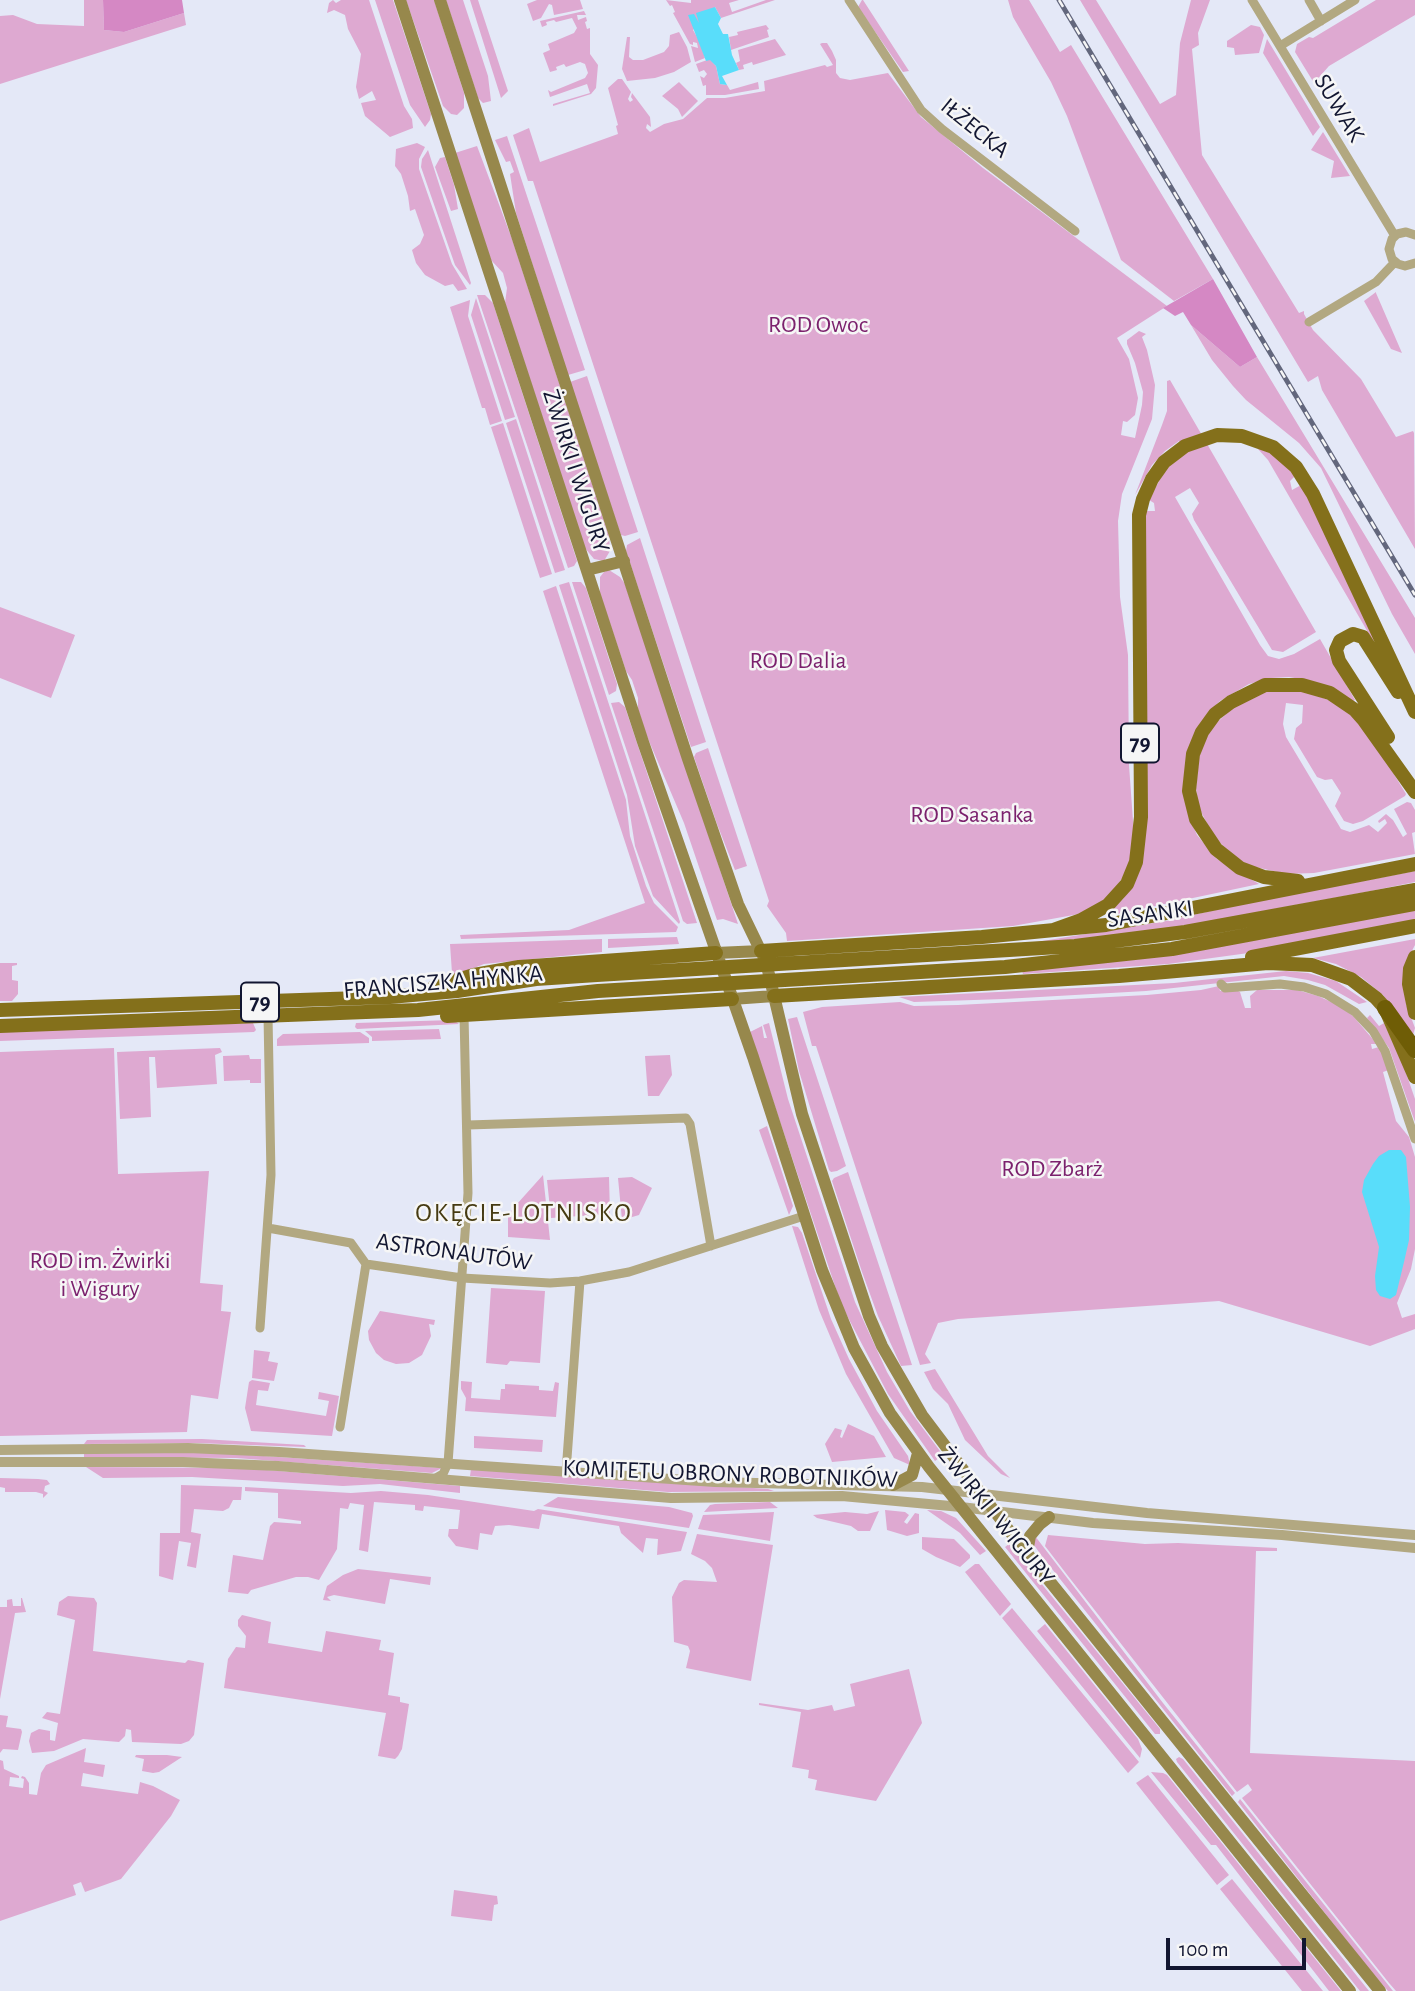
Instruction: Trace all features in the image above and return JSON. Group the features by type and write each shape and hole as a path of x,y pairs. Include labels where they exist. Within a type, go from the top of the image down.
{"highway":[{"name":"79","path":"1385,1009 1415,1050"}],"main road":[{"name":"ŻWIRKI I WIGURY","path":"400,0 587,570 804,1216 831,1294 854,1348 890,1413 918,1453 1350,1991"},
{"name":"ŻWIRKI I WIGURY","path":"440,0 738,904 761,951 802,1114 875,1332 908,1394 1027,1553 1380,1991"},
{"name":"79","path":"406,996 463,978 512,967 1053,930 1096,914 1112,902 1127,884 1138,855 1141,817 1138,593 1140,510 1146,489 1164,462 1185,446 1209,437 1233,435 1258,440 1283,454 1300,472 1329,527 1415,712"},
{"path":"587,570 624,561"},
{"path":"1415,721 1363,637 1353,634 1342,638 1336,646 1339,660 1415,780"},
{"path":"1348,876 1296,881 1264,877 1233,864 1211,844 1193,810 1189,773 1202,732 1215,714 1247,692 1265,685 1302,685 1321,690 1339,698 1363,719 1415,792"},
{"path":"1053,930 1134,921 1415,864"},
{"name":"SASANKI","path":"889,958 1128,941 1415,890"},
{"name":"SASANKI","path":"890,974 1005,967 1172,948 1415,904"},
{"path":"1221,967 1260,956 1415,926"},
{"path":"1415,957 1409,984 1415,1013"},
{"name":"FRANCISZKA HYNKA","path":"0,1010 406,996 536,979 889,958"},
{"name":"79","path":"418,1010 446,1017 1119,976 1268,963 1312,965 1351,979 1365,988 1385,1009"},
{"name":"FRANCISZKA HYNKA","path":"0,1026 418,1010 598,991 890,974"},
{"path":"1385,1009 1415,1077"},
{"path":"892,1485 912,1475 918,1453"},
{"path":"1027,1553 1030,1536 1049,1517"}],"street":[{"name":"IŁŻECKA","path":"849,0 921,110 1075,231"},
{"name":"SUWAK","path":"1252,0 1395,236"},
{"path":"1309,0 1321,21"},
{"path":"1280,46 1355,0"},
{"path":"1413,267 1395,262 1388,249 1395,236 1406,232 1415,234"},
{"path":"1309,322 1376,282 1395,262"},
{"path":"1221,984 1225,988 1280,984 1315,990 1347,1006 1363,1019 1377,1037 1391,1067 1415,1139"},
{"path":"436,1478 443,1474 448,1463 469,1176 464,1015"},
{"path":"260,1328 271,1175 268,1016"},
{"path":"468,1125 686,1118 690,1124 711,1246"},
{"name":"ASTRONAUTÓW","path":"268,1228 351,1243 366,1264 462,1278 521,1283 580,1281 629,1272 804,1216"},
{"path":"340,1427 366,1264"},
{"path":"566,1472 580,1281"},
{"name":"KOMITETU OBRONY ROBOTNIKÓW","path":"0,1450 188,1448 752,1483 892,1485 1147,1513 1415,1535"},
{"name":"KOMITETU OBRONY ROBOTNIKÓW","path":"0,1462 183,1462 278,1466 671,1498 842,1496 1137,1527 1282,1535 1415,1548"}],"green space":[{"path":"84,0 103,0 104,30 124,32 184,13 186,25 0,84 0,16 13,15 37,24 84,26"},
{"path":"333,0 336,3 341,0 369,0 413,128 390,137 365,116 361,103 376,100 372,91 359,99 356,87 361,54 348,29 345,15 334,10 327,13 329,3"},
{"path":"375,0 393,0 431,114 425,127 410,105"},
{"path":"406,0 434,0 464,93 464,108 457,115 451,114 443,106"},
{"path":"446,0 463,0 488,76 491,101 483,103 478,98"},
{"path":"470,0 478,0 508,91 501,98"},
{"path":"537,0 580,0 583,9 554,15 552,5 549,4 541,18 533,21 527,4"},
{"path":"666,0 691,3 691,0 739,0 729,3 732,12 766,0 775,0 721,18 715,7 693,30 705,58 695,62 691,46 698,48 697,43 690,44 673,13 675,12 672,5"},
{"path":"862,0 909,71 903,72 858,7"},
{"path":"1008,0 1029,0 1060,52 1071,45 1213,279 1174,301 1121,260 1067,116 1051,82 1013,17"},
{"path":"1080,0 1096,0 1160,104 1176,95 1180,43 1191,0 1210,0 1198,33 1199,45 1192,49 1202,155 1299,313 1304,311 1313,330 1361,379 1396,437 1413,431 1415,549 1322,390 1318,376 1308,382"},
{"path":"1376,0 1415,0 1415,15 1329,66 1314,83 1295,52 1297,44 1309,37 1313,38"},
{"path":"584,11 586,15 577,15 578,20 586,17 587,29 590,28 590,54 598,65 596,88 591,94 553,106 590,93 587,84 550,97 548,90 551,92 585,78 588,73 585,64 580,62 566,67 564,64 550,72 543,53 550,50 548,44 574,33 577,28 572,18 546,22 547,25 542,27 540,21"},
{"path":"766,25 769,37 731,50 729,37 738,35 737,32"},
{"path":"1251,25 1260,27 1264,35 1259,53 1235,55 1234,48 1227,47 1227,41"},
{"path":"679,32 691,62 674,72 655,78 627,81 622,69 627,37 630,37 629,57 643,60 664,52 669,46 670,35"},
{"path":"775,39 786,55 753,65 752,62 743,65 744,69 739,70 736,63 740,61 738,50"},
{"path":"1267,39 1320,127 1313,136 1263,53"},
{"path":"827,43 832,51 836,60 836,73 840,78 850,80 888,73 921,117 983,168 1167,306 1117,338 1129,359 1138,398 1135,415 1127,422 1123,421 1121,435 1135,438 1142,405 1143,392 1127,344 1127,340 1139,331 1146,334 1142,337 1155,385 1152,419 1122,494 1118,521 1120,597 1128,655 1129,765 1134,835 1130,860 1112,893 1101,903 1079,914 1013,926 787,941 786,933 767,906 769,901 533,181 528,181 513,135 529,128 540,162 618,134 608,88 618,79 622,79 631,92 628,99 630,102 633,100 632,93 650,117 651,127 647,124 646,128 650,132 664,124 683,119 707,98 725,98 765,91 764,81 833,65 820,44"},
{"path":"710,59 716,66 720,84 727,85 730,90 758,82 759,89 725,95 706,95 706,85 703,86 700,76 704,78 707,74 704,70 699,72 696,64"},
{"path":"679,82 698,101 682,117 678,109 662,96"},
{"path":"1323,132 1350,176 1331,178 1334,161 1311,150"},
{"path":"507,136 585,370 568,375 516,213 510,174 514,172 510,161 506,162 495,140"},
{"path":"417,143 425,147 419,159 419,169 452,264 467,289 458,291 453,284 445,286 425,275 416,263 412,250 420,244 424,235 415,209 410,211 401,174 395,166 396,149"},
{"path":"477,146 512,239 609,536 610,551 604,561 594,559 585,548 505,303 507,288 503,273 491,260 455,153"},
{"path":"428,150 470,285 455,265 421,167 422,159"},
{"path":"445,157 458,209 451,211 435,167 440,158"},
{"path":"1376,292 1402,353 1391,349 1364,301"},
{"path":"477,295 485,295 493,303 577,561 574,566 568,568"},
{"path":"476,298 515,417 505,420 471,315"},
{"path":"470,300 468,316 502,421 490,425 485,408 482,408 450,307"},
{"path":"1191,325 1240,367 1257,357 1415,618 1415,654 1392,614 1321,468 1299,443 1233,386 1212,360"},
{"path":"587,376 638,532 625,536 621,535 619,530 570,382"},
{"path":"1170,380 1316,632 1283,652 1272,650 1194,520 1192,514 1199,503 1190,488 1175,497 1260,645 1268,656 1279,659 1320,639 1355,700 1306,680 1289,677 1271,678 1249,684 1220,701 1209,712 1188,749 1183,785 1190,819 1197,835 1217,859 1259,884 1108,916 1132,886 1146,511 1155,511 1154,503 1149,500 1165,470 1183,454 1179,441 1152,465 1135,495 1167,411 1167,381"},
{"path":"516,419 565,570 555,573 506,423"},
{"path":"503,423 552,574 540,578 491,427"},
{"path":"1267,448 1296,475 1290,481 1292,490 1303,484 1377,639 1373,641 1268,460 1258,449"},
{"path":"640,538 706,742 691,747 626,551 627,545"},
{"path":"609,570 625,584 738,924 723,919 717,920 684,823 646,734 638,709 638,698 600,594 600,577"},
{"path":"569,582 679,924 653,896 635,846 627,795 559,585"},
{"path":"572,582 581,582 586,588 617,684 616,691 609,695"},
{"path":"556,586 626,800 630,836 646,886 654,903 678,927 676,932 461,939 460,935 569,930 645,903 543,591"},
{"path":"0,607 75,635 51,698 0,678"},
{"path":"1303,691 1329,700 1344,709 1378,748 1406,794 1363,821 1353,824 1344,821 1335,806 1341,793 1332,779 1317,777 1294,739 1296,728 1302,723 1303,705 1286,703 1283,724 1286,737 1341,829 1350,832 1369,825 1378,832 1387,823 1385,819 1379,823 1378,821 1386,814 1403,837 1407,834 1394,809 1407,802 1411,803 1415,810 1415,832 1412,833 1415,854 1314,873 1286,874 1251,866 1236,858 1214,837 1198,806 1196,788 1199,757 1205,740 1213,726 1237,704 1265,692"},
{"path":"619,702 625,707 697,923 687,924 683,921 611,703"},
{"path":"708,748 747,866 735,870 694,757 696,753"},
{"path":"1415,871 1415,882 1366,892 1189,925 1093,938 1030,943 1166,921"},
{"path":"1415,910 1415,922 1278,949 1168,964 1023,974 1022,971 1149,958"},
{"path":"677,937 679,944 608,948 608,939"},
{"path":"602,939 602,952 484,964 454,976 452,973 450,944"},
{"path":"1415,939 1415,945 1406,962 1406,1004 1415,1028 1413,1035 1383,995 1361,977 1336,964 1313,958"},
{"path":"0,963 17,963 12,966 12,980 18,981 18,994 12,1001 0,1001"},
{"path":"1286,971 1308,973 1336,981 1367,1002 1359,1004 1325,985 1284,976 1146,991 1004,999 914,1002 899,997 1174,983"},
{"name":"ROD Zbarż","path":"1219,986 1220,991 1234,989 1240,992 1245,1008 1251,1008 1250,996 1257,990 1297,990 1318,996 1340,1006 1353,1016 1377,1044 1371,1044 1372,1049 1379,1047 1389,1070 1383,1072 1396,1121 1409,1137 1415,1157 1415,1249 1411,1269 1397,1303 1402,1318 1415,1314 1415,1329 1370,1346 1219,1301 958,1319 938,1323 925,1354 931,1363 920,1365 816,1046 812,1046 803,1012 822,1007 900,1002 914,1006 958,1005 1147,995"},
{"path":"1370,1015 1379,1026 1384,1023 1404,1067 1415,1099 1415,1122 1389,1048 1367,1018"},
{"path":"797,1017 846,1166 837,1171 829,1170 799,1071 788,1019"},
{"path":"453,1020 459,1024 355,1027 356,1023"},
{"path":"253,1023 256,1030 254,1032 0,1041 0,1032"},
{"path":"769,1023 788,1099 855,1302 887,1372 910,1411 943,1455 935,1461 888,1394 842,1306 750,1032 762,1026 764,1038 767,1038 763,1025"},
{"path":"439,1029 441,1039 372,1041 372,1037 365,1031"},
{"path":"360,1032 369,1038 369,1043 277,1046 277,1039 283,1034"},
{"name":"ROD im. Żwirki i Wigury","path":"114,1048 118,1174 209,1171 200,1283 223,1285 221,1311 231,1312 218,1399 191,1395 187,1432 0,1436 0,1052"},
{"path":"220,1048 222,1052 215,1055 217,1084 157,1088 155,1057 149,1057 151,1117 120,1119 117,1052"},
{"path":"249,1055 250,1059 261,1059 261,1083 250,1083 250,1080 224,1081 223,1056"},
{"path":"670,1055 672,1075 659,1096 648,1096 645,1056"},
{"path":"767,1126 793,1206 789,1215 759,1130"},
{"path":"848,1172 912,1365 901,1366 862,1272 832,1181"},
{"path":"543,1175 550,1240 508,1237 508,1214"},
{"path":"609,1177 610,1214 551,1218 547,1180"},
{"path":"632,1177 652,1188 639,1215 622,1220 618,1178"},
{"path":"792,1226 798,1227 802,1233 831,1319 849,1359 877,1411 908,1456 910,1465 894,1458 846,1374 819,1310"},
{"path":"491,1288 545,1291 540,1363 486,1363"},
{"path":"380,1311 435,1320 434,1325 429,1324 431,1336 422,1355 409,1363 396,1364 384,1360 376,1353 369,1340 368,1331"},
{"path":"254,1350 270,1352 268,1361 278,1363 274,1381 252,1378"},
{"path":"935,1369 988,1456 1010,1478 1001,1474 965,1440 948,1404 933,1389 924,1372"},
{"path":"252,1380 270,1383 268,1391 258,1390 256,1405 326,1416 329,1401 318,1399 319,1392 339,1396 332,1436 251,1431 245,1408 249,1382"},
{"path":"461,1381 472,1382 471,1398 500,1400 501,1389 505,1389 505,1384 539,1386 539,1390 553,1391 555,1382 559,1383 556,1417 465,1411 466,1398 461,1389"},
{"path":"848,1424 874,1436 886,1457 832,1462 825,1444 835,1428 842,1430 842,1438"},
{"path":"474,1436 543,1440 542,1452 474,1448"},
{"path":"202,1439 306,1447 195,1443 84,1444 87,1440"},
{"path":"195,1452 442,1468 432,1473 236,1458 84,1457 84,1453"},
{"path":"86,1467 243,1468 460,1486 460,1493 380,1484 343,1486 192,1477 103,1478"},
{"path":"471,1469 774,1491 668,1492 470,1476"},
{"path":"0,1478 47,1480 50,1484 45,1486 44,1491 48,1493 43,1498 43,1494 36,1492 5,1492 5,1488 0,1487"},
{"path":"181,1485 242,1487 241,1500 233,1500 229,1508 223,1511 194,1509 191,1532 201,1534 196,1568 187,1566 191,1543 179,1541 173,1580 159,1576 160,1533 180,1533"},
{"path":"245,1487 428,1495 687,1532 681,1551 657,1555 658,1539 646,1538 643,1553 621,1533 619,1526 542,1514 539,1529 509,1525 495,1526 492,1535 480,1533 478,1550 456,1546 448,1536 449,1529 458,1529 460,1510 424,1506 423,1511 415,1510 415,1505 374,1502 368,1552 359,1550 364,1505 350,1503 348,1509 340,1508 337,1549 319,1580 296,1577 251,1590 248,1594 228,1592 233,1555 263,1560 270,1526 274,1522 301,1524 301,1521 278,1518 278,1493 245,1491"},
{"path":"558,1497 669,1507 692,1513 693,1516 689,1528 543,1506"},
{"path":"770,1502 778,1508 704,1512 710,1505 715,1504"},
{"path":"885,1510 905,1512 909,1515 904,1522 907,1524 915,1513 919,1514 919,1533 907,1536 887,1530"},
{"path":"927,1510 941,1511 956,1518 986,1551 980,1555 960,1533"},
{"path":"879,1511 870,1531 858,1531 851,1526 813,1515 845,1512 867,1514"},
{"path":"774,1512 770,1541 698,1529 703,1515"},
{"path":"697,1534 773,1545 751,1681 686,1668 690,1651 688,1646 674,1642 672,1597 679,1583 684,1580 717,1582 712,1568 691,1554"},
{"path":"1048,1535 1145,1544 1277,1548 1277,1551 1256,1551 1250,1753 1415,1761 1415,1991 1396,1991 1389,1983 1242,1798 1252,1790 1248,1784 1237,1792 1045,1546"},
{"path":"1035,1536 1235,1793 1232,1796 1041,1555 1034,1545"},
{"path":"922,1537 954,1539 970,1558 960,1567 936,1557 922,1549"},
{"path":"1009,1544 1160,1729 1160,1734 1155,1734 1005,1547"},
{"path":"979,1564 1011,1604 1000,1616 965,1572"},
{"path":"358,1569 431,1577 430,1585 390,1579 385,1604 334,1595 327,1597 331,1601 323,1600 327,1586"},
{"path":"68,1596 94,1598 97,1603 93,1651 204,1663 194,1735 189,1741 181,1744 132,1742 131,1730 126,1729 125,1736 119,1742 83,1739 54,1751 32,1753 29,1741 31,1733 39,1729 50,1731 50,1740 55,1741 58,1723 42,1718 47,1712 60,1714 75,1620 57,1615 59,1602"},
{"path":"21,1598 26,1612 15,1613 0,1699 0,1607 7,1607 7,1600 12,1599 13,1606 21,1606"},
{"path":"1012,1608 1139,1762 1128,1773 1002,1618"},
{"path":"242,1615 271,1622 268,1643 322,1652 326,1631 381,1640 379,1650 394,1653 388,1695 400,1697 400,1702 409,1704 402,1749 398,1756 395,1759 378,1756 386,1713 224,1688 228,1659 236,1647 245,1648 246,1636 238,1626"},
{"path":"1045,1624 1138,1739 1142,1749 1140,1758 1037,1631"},
{"path":"909,1669 922,1723 876,1801 815,1790 817,1780 808,1778 809,1770 792,1767 801,1712 759,1705 808,1710 832,1705 834,1711 855,1706 850,1684"},
{"path":"0,1715 8,1716 6,1727 21,1729 18,1750 3,1749 0,1753"},
{"path":"86,1748 84,1762 105,1765 103,1777 83,1773 81,1786 138,1794 140,1782 180,1800 171,1816 121,1879 85,1892 81,1882 73,1885 76,1895 0,1921 0,1760 3,1761 4,1769 19,1776 10,1777 9,1786 23,1788 22,1776 29,1783 29,1794 37,1795 41,1773 46,1765"},
{"path":"135,1757 182,1757 153,1773 142,1771 144,1759"},
{"path":"1179,1757 1369,1991 1360,1991 1177,1762"},
{"path":"1151,1772 1167,1775 1341,1991 1329,1991 1216,1845 1211,1845"},
{"path":"1148,1775 1229,1875 1217,1885 1136,1783"},
{"path":"1240,1799 1393,1991 1388,1991 1368,1968 1238,1802"},
{"path":"1232,1879 1323,1991 1302,1991 1220,1889"},
{"path":"454,1890 497,1896 498,1904 494,1905 492,1921 451,1916"}],"shaded area":[{"path":"103,0 182,0 184,13 124,32 104,30"},
{"path":"1213,279 1257,357 1240,367 1191,325 1183,312 1175,316 1163,308"}],"water":[{"path":"715,7 721,18 718,24 723,34 728,34 732,55 739,70 722,76 727,85 720,84 716,66 710,60 706,61 688,15 694,14 699,23 696,13"},
{"path":"1389,1150 1401,1150 1406,1157 1410,1207 1409,1240 1396,1295 1390,1299 1380,1296 1376,1290 1379,1247 1362,1192 1364,1180 1373,1164"}],"railway":[{"path":"1059,0 1415,595"}],"district":[{"name":"OKĘCIE-LOTNISKO","path":"524,1213"}],"park label":[{"name":"ROD Owoc","path":"818,325"},
{"name":"ROD Dalia","path":"798,661"},
{"name":"ROD Sasanka","path":"972,815"}]}
